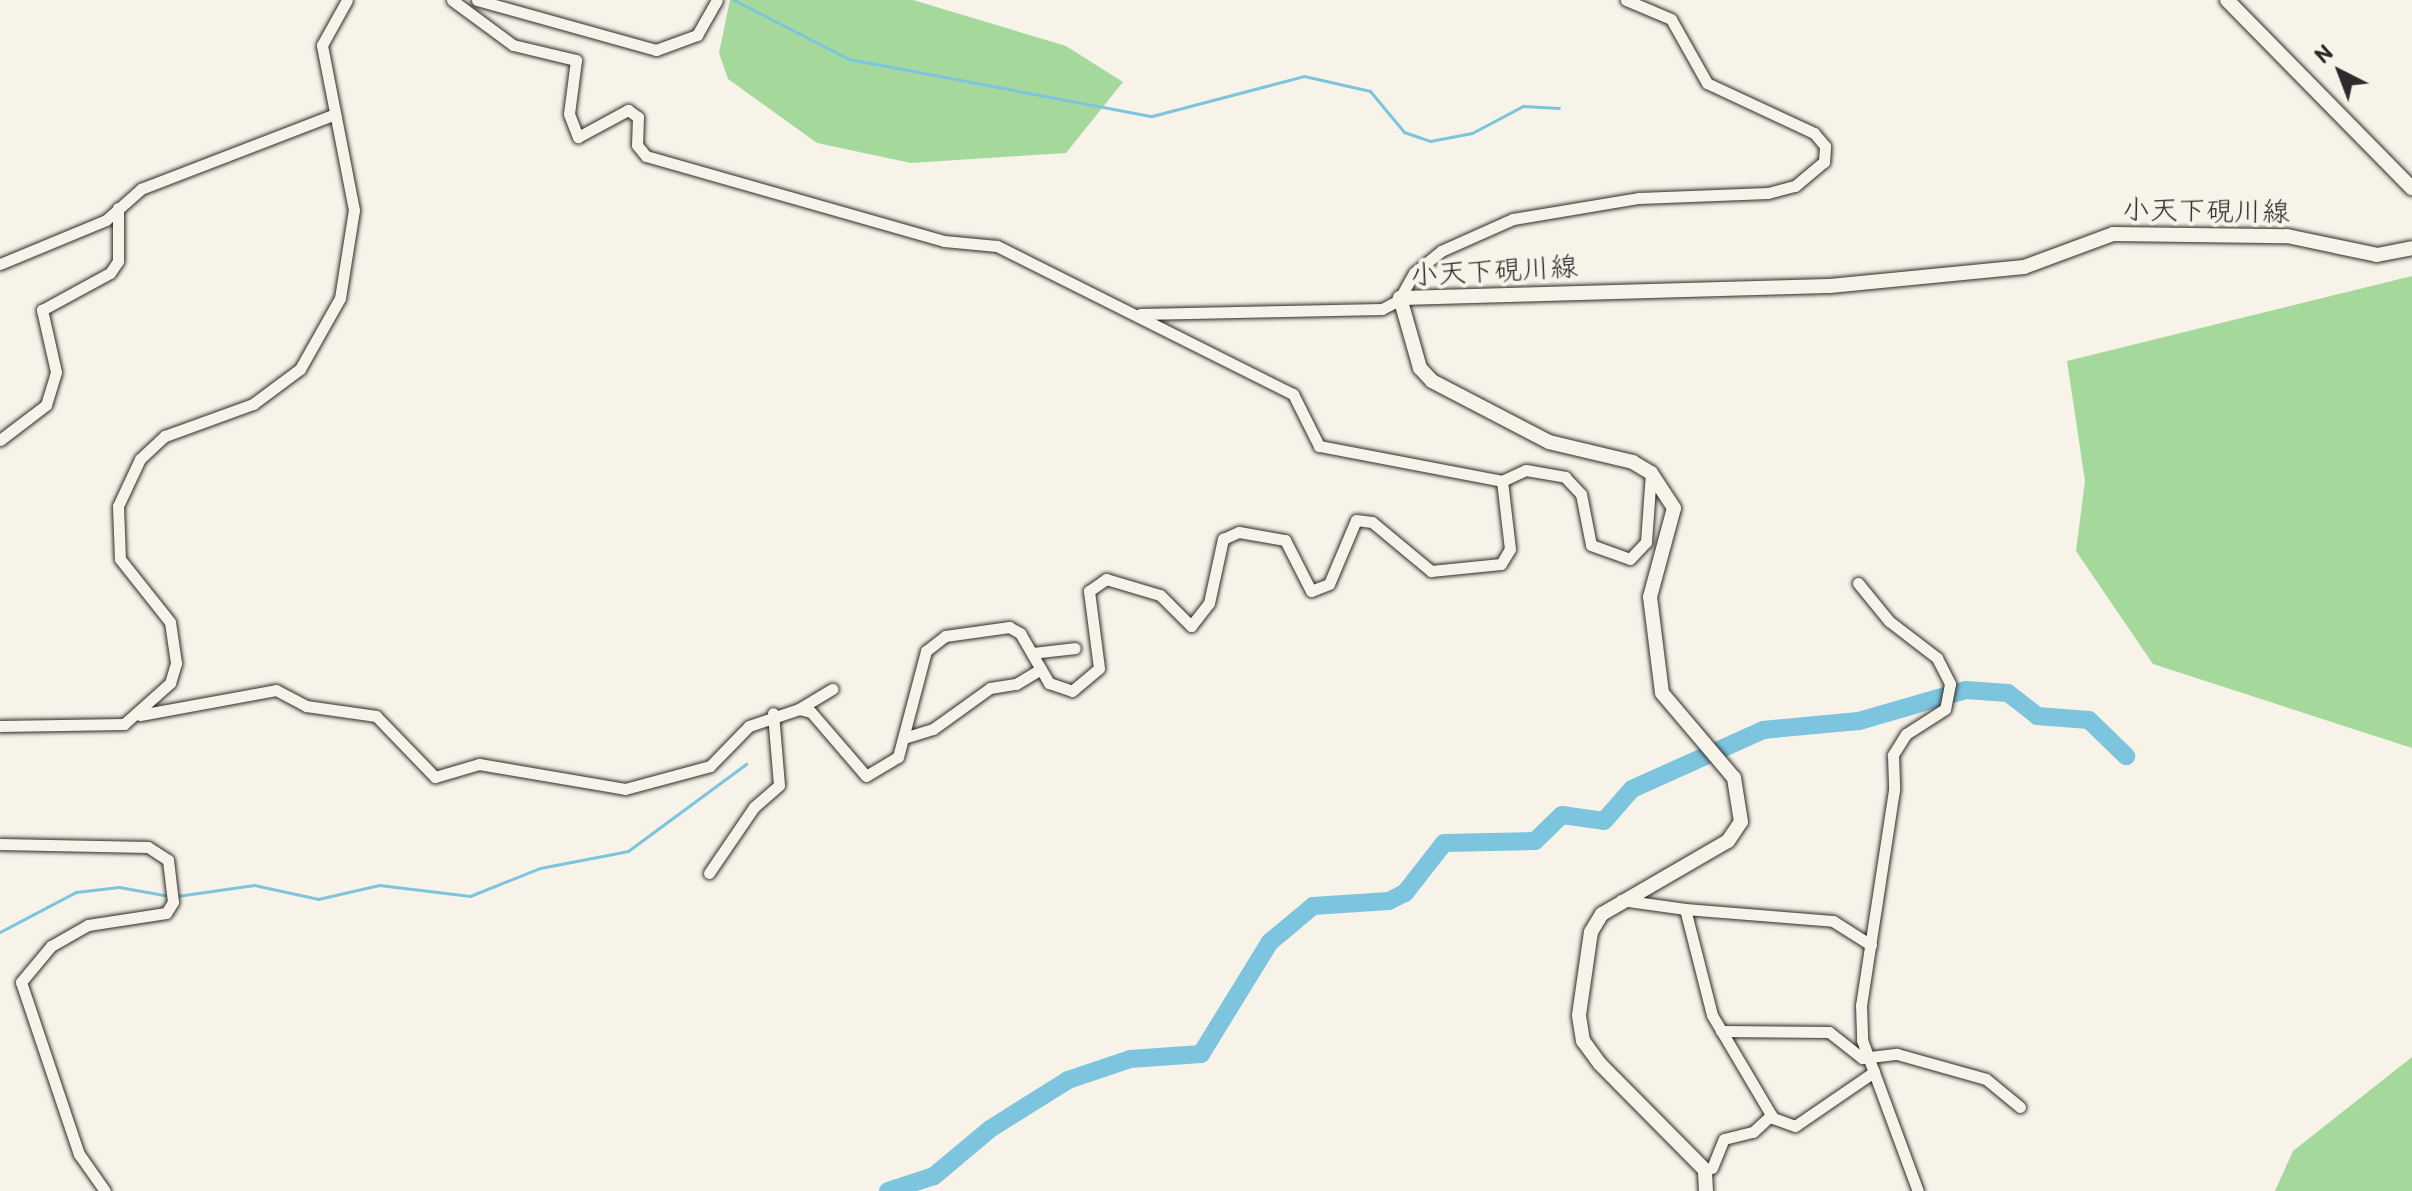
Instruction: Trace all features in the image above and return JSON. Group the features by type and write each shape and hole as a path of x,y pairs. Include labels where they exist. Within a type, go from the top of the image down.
{"main road":[{"path":"2227,0 2412,188"},
{"name":"小天下硯川線","path":"1651,473 1609,453 1549,442 1432,381 1420,368 1400,299 1830,286 2024,267 2113,234 2287,236 2377,255 2412,248"},
{"path":"1651,473 1674,508 1650,597 1662,693 1707,752 1734,778 1743,801 1735,831 1621,900 1591,932 1579,1015 1583,1041 1705,1170 1706,1191"}],"street":[{"path":"140,715 170,683 176,644 159,605 120,559 118,506 153,445 253,404 313,352 340,298 353,242 352,180 322,45 347,0"},
{"path":"452,0 513,45 576,60 569,114 578,137 628,110 638,117 637,145 646,156 816,198 930,237 997,246 1140,314 1293,394 1319,446 1502,481 1526,470 1565,477 1581,494 1591,545 1620,560 1646,542 1651,473"},
{"path":"477,0 656,50 697,35 717,0"},
{"path":"1140,314 1382,309 1400,299 1414,273 1441,251 1513,219 1639,198 1768,193 1795,186 1824,162 1825,146 1814,133 1707,83 1671,19 1626,0"},
{"path":"0,264 106,220 141,189 335,114"},
{"path":"0,440 46,405 56,372 42,310 110,273 118,261 118,208"},
{"path":"0,726 103,727 140,715 222,706 276,690 306,706 376,716 435,777 479,764 625,789 710,766 749,726 773,713 799,709 811,712 866,776 898,757 907,737 932,643 1009,627 1059,690 1093,678 1099,653 1089,591 1106,579 1141,585 1183,621 1198,622 1223,539 1239,532 1285,540 1311,591 1329,584 1356,520 1372,522 1431,571 1501,564 1510,549 1502,481"},
{"path":"1858,583 1889,621 1937,658 1950,693 1893,755 1894,790 1861,1005 1869,1058 1918,1191"},
{"path":"1032,653 1075,648"},
{"path":"907,737 933,729 990,688 1016,684 1041,669"},
{"path":"799,709 802,701 832,689"},
{"path":"709,873 754,807 779,785 773,713"},
{"path":"0,844 148,847 168,860 173,902 166,913 88,925 51,946 21,982 79,1154 105,1191"},
{"path":"1621,900 1685,909 1833,921 1871,945"},
{"path":"1685,909 1703,990 1721,1031 1771,1115 1795,1126 1874,1072"},
{"path":"1721,1031 1820,1030 1869,1058 1897,1054 1986,1079 2020,1107"},
{"path":"1712,1168 1724,1139 1753,1132 1771,1115"}],"green space":[{"path":"730,0 913,0 1066,46 1123,82 1066,153 911,163 817,143 728,79 719,53"},
{"path":"2412,276 2412,748 2153,664 2076,551 2085,481 2067,361"},
{"path":"2412,1057 2412,1191 2275,1191 2293,1151"}],"waterway":[{"path":"734,0 849,59 1152,116 1304,76 1370,91 1404,132 1430,141 1472,133 1523,106 1559,108"},
{"path":"888,1191 934,1176 990,1129 1068,1080 1130,1059 1201,1054 1270,942 1313,906 1389,901 1405,893 1444,843 1535,841 1562,815 1604,821 1632,789 1763,730 1859,721 1966,690 2008,693 2037,716 2089,720 2126,756"},
{"path":"177,896 254,885 318,899 379,885 470,896 540,868 628,851 746,764"},
{"path":"0,932 76,892 119,887 169,896"}]}
